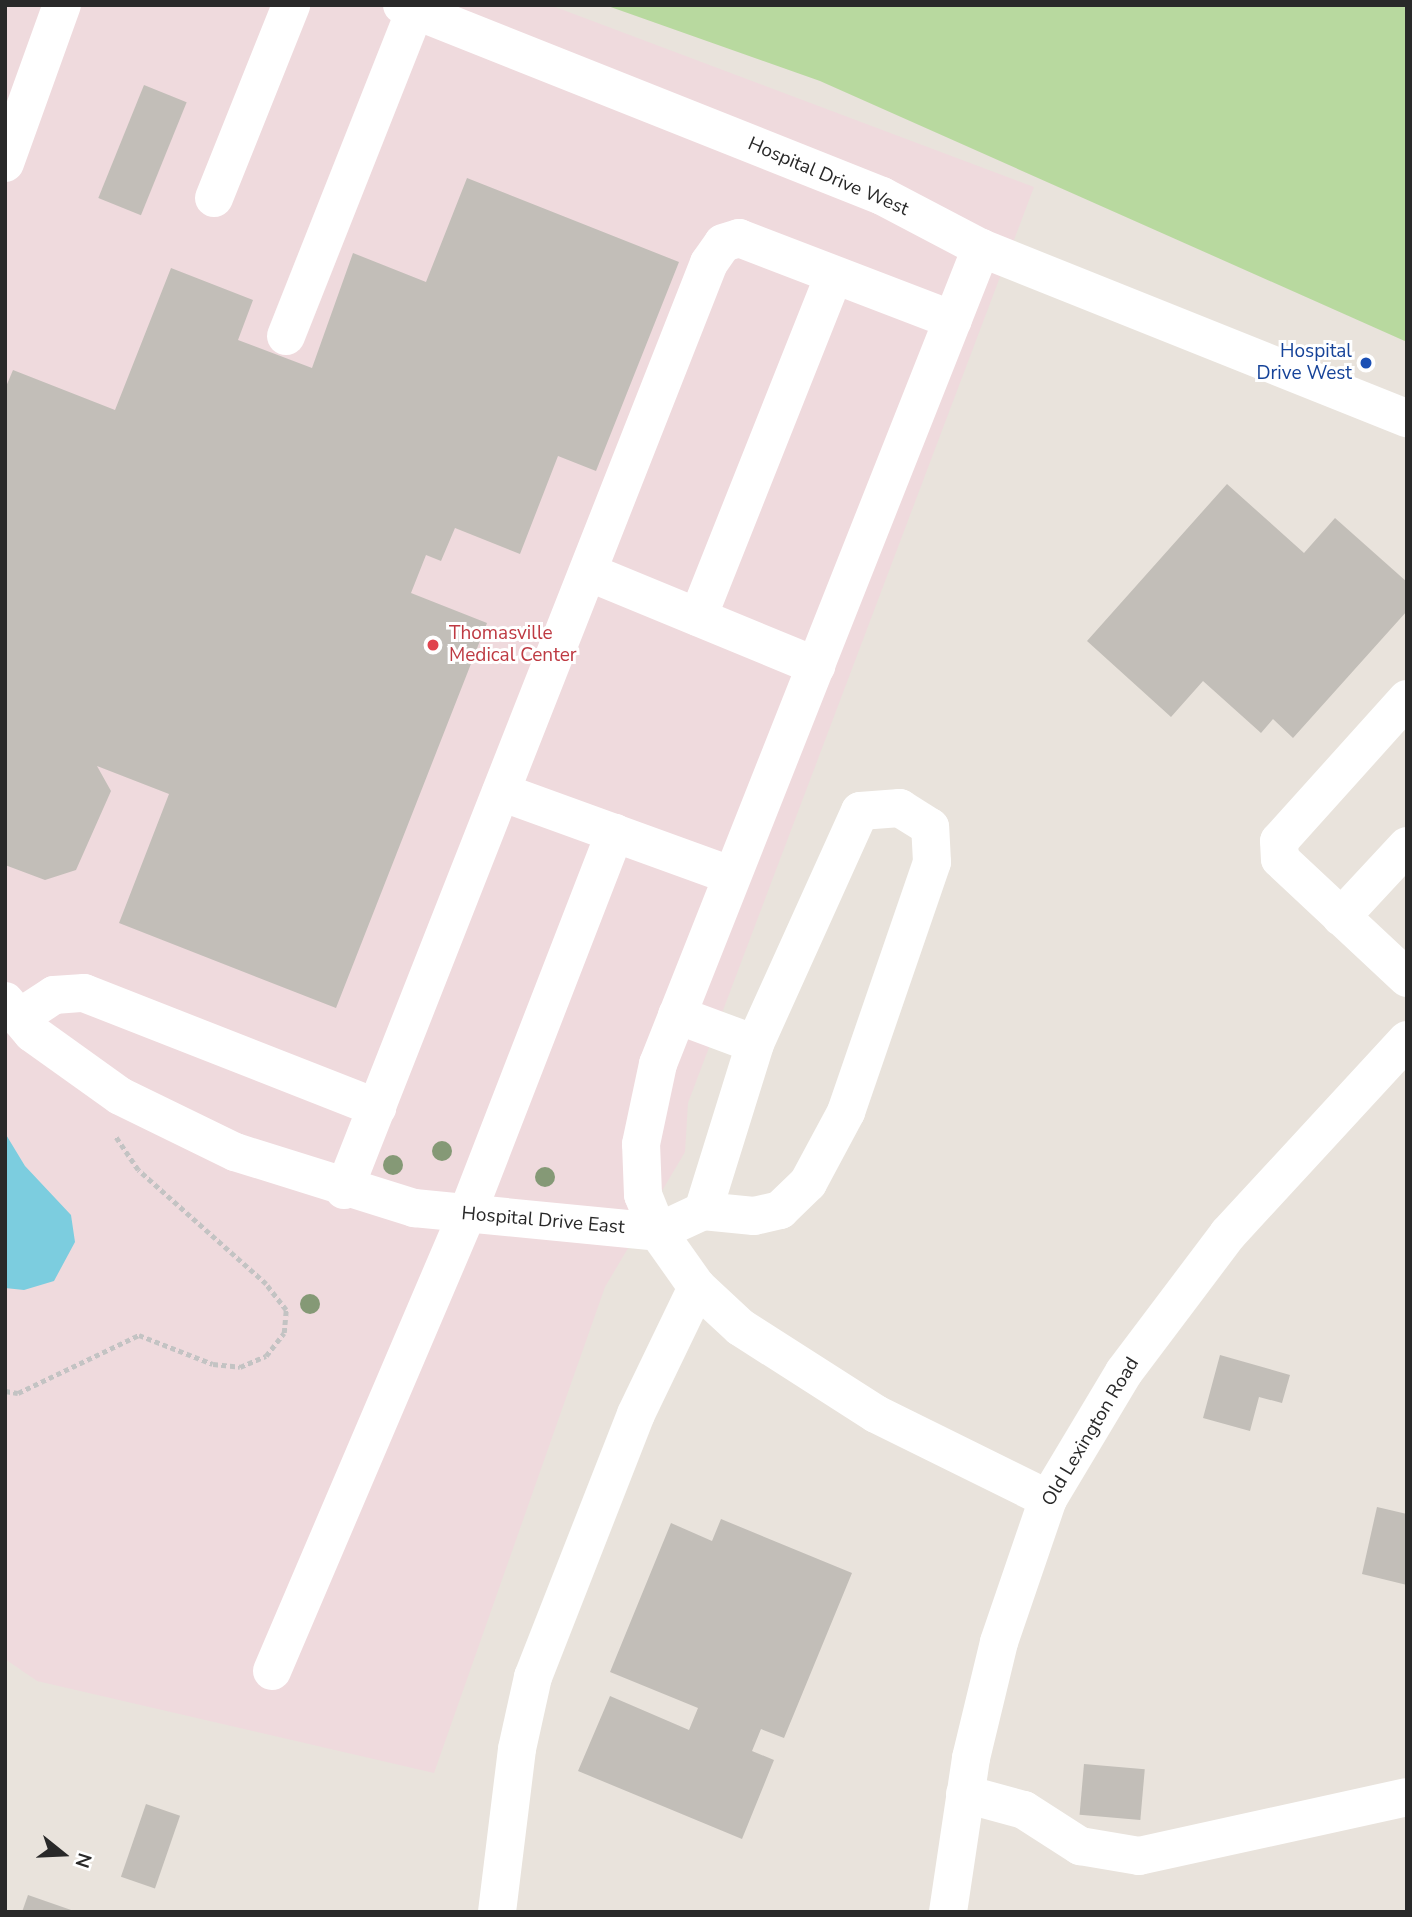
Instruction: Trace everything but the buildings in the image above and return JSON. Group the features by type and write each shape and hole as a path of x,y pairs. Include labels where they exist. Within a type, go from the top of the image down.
{"street":[{"path":"5,163 62,5"},
{"path":"214,198 291,5"},
{"path":"286,336 408,8"},
{"name":"Hospital Drive West","path":"408,8 882,196 981,248 1407,418"},
{"path":"344,1190 709,263 723,243 739,238 953,320"},
{"path":"981,248 816,666 730,875 658,1064 641,1144 643,1195 658,1232 697,1287 740,1327 876,1414 1048,1499"},
{"path":"698,617 834,275"},
{"path":"588,572 816,666"},
{"path":"1407,699 1286,825 1279,841 1280,859 1407,978"},
{"path":"501,792 730,875"},
{"path":"658,1232 704,1211 754,1216 780,1210 808,1183 846,1112 932,862 930,827 900,808 860,811 755,1044 704,1211"},
{"path":"272,1671 467,1214 615,833"},
{"path":"1341,917 1407,846"},
{"path":"12,1009 54,995 84,993 377,1108"},
{"name":"Hospital Drive East","path":"12,1009 120,1096 235,1152 344,1190 467,1214 658,1232"},
{"path":"677,1015 755,1044"},
{"name":"Old Lexington Road","path":"948,1912 965,1794 999,1642 1048,1499 1124,1372 1228,1234 1407,1040"},
{"path":"497,1912 517,1749 533,1677 636,1414 697,1287"},
{"path":"965,1794 1024,1810 1080,1846 1139,1856 1407,1797"}],"path":[{"path":"5,1391 18,1393 139,1335 213,1364 240,1367 266,1356 284,1333 286,1310 266,1284 138,1170 111,1130"}],"shaded area":[{"name":"Thomasville Medical Center","path":"5,5 550,5 1034,187 688,1103 685,1152 605,1287 434,1773 37,1681 5,1659"}],"green space":[{"path":"605,5 1407,5 1407,342 820,81"}],"water":[{"path":"5,1133 25,1166 71,1215 75,1242 54,1281 24,1290 5,1288"}],"place":[{"name":"Hospital Drive West","path":"1366,363"},
{"name":"Thomasville Medical Center","path":"433,645"}]}
